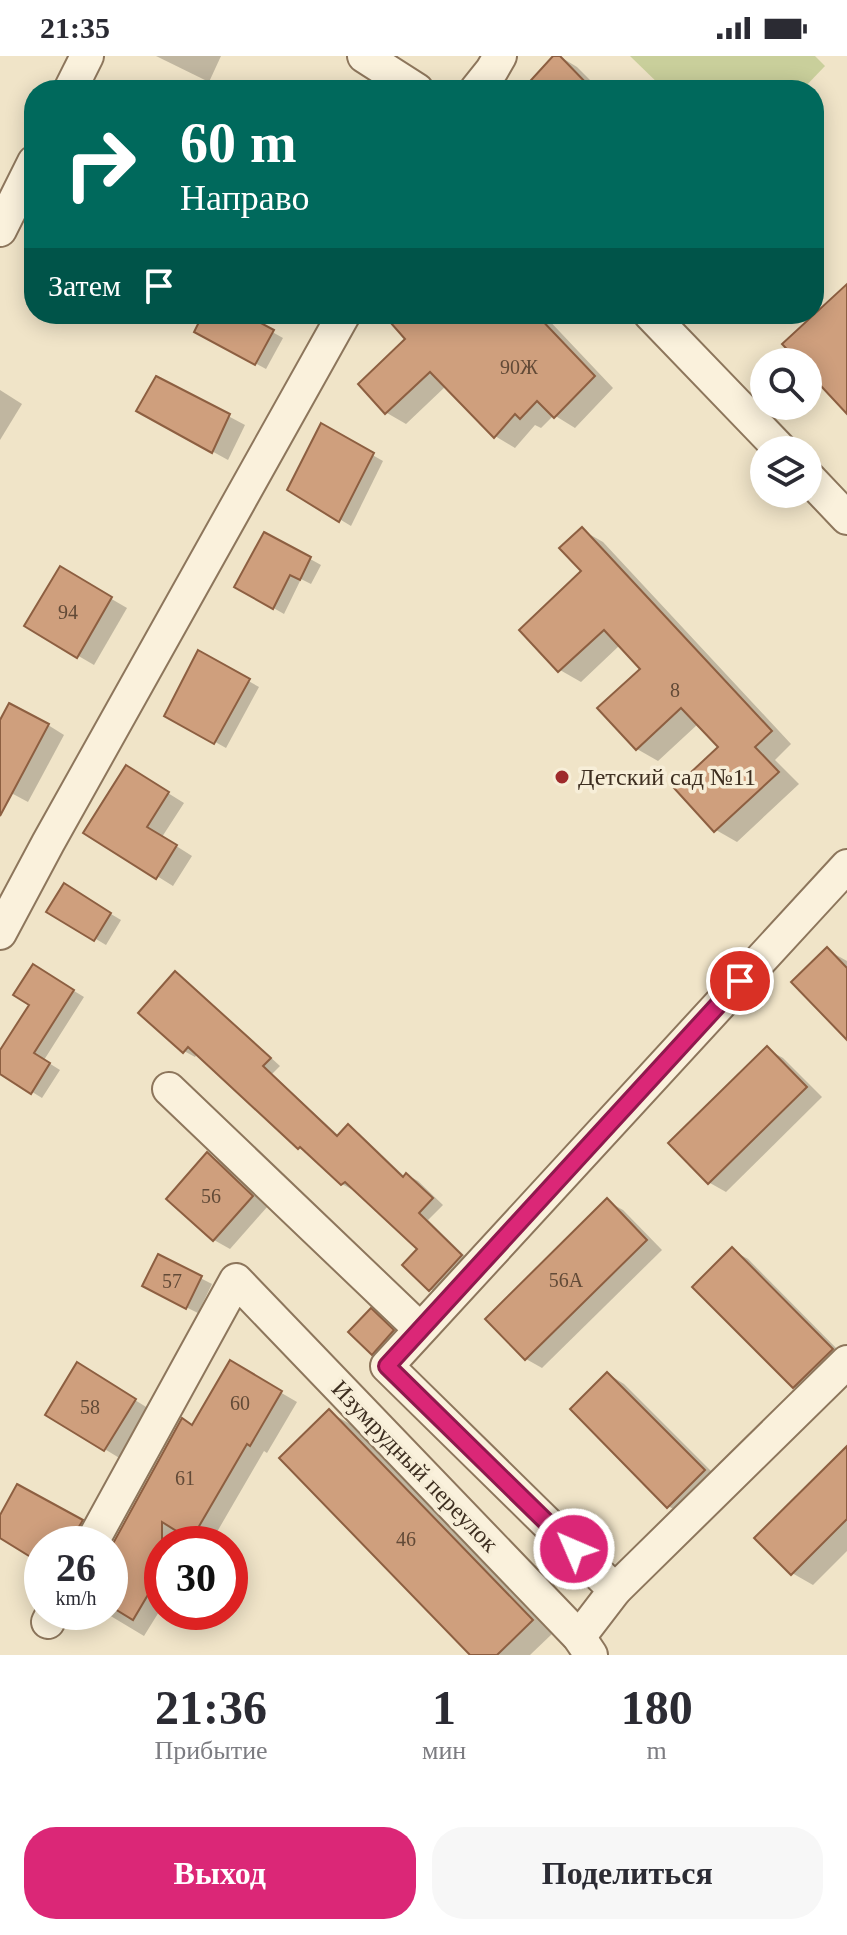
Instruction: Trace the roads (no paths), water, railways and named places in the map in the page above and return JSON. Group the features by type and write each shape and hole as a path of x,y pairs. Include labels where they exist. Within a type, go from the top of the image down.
{"street":[{"path":"75,80 87,56"},
{"path":"364,56 401,80"},
{"path":"484,80 500,56"},
{"path":"0,230 24,182"},
{"path":"0,933 338,324"},
{"path":"660,324 768,436"},
{"path":"822,492 847,518"},
{"path":"615,1590 387,1366 847,866"},
{"path":"169,1089 420,1329"},
{"name":"Изумрудный переулок","path":"101,1526 236,1280 585,1646"},
{"path":"585,1646 615,1590 847,1362"}],"place":[{"name":"Детский сад №11","path":"562,777"}]}
